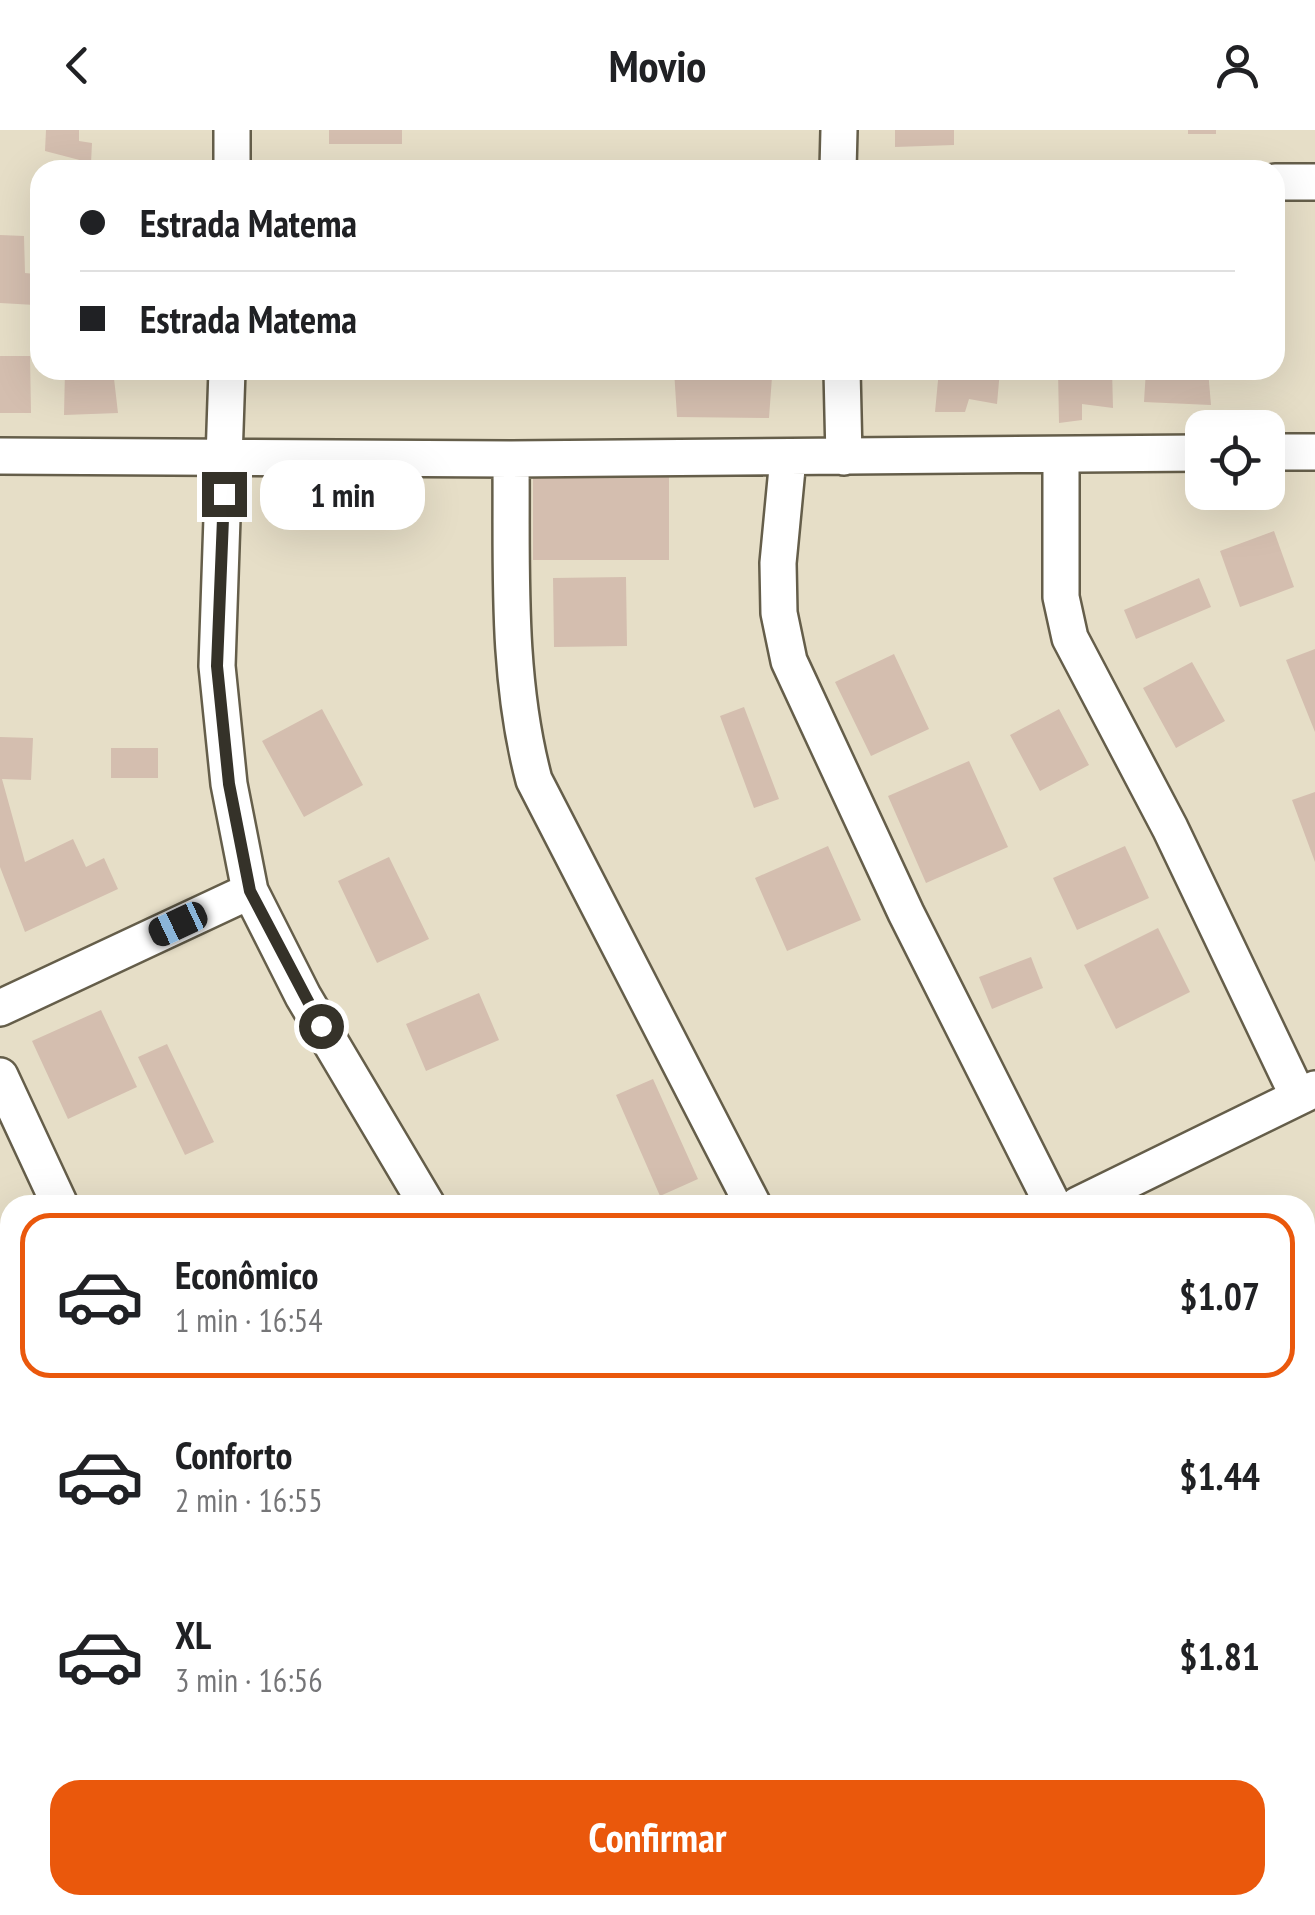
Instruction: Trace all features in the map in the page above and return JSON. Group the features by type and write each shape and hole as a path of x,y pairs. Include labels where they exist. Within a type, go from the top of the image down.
{"street":[{"path":"232,130 232,160"},
{"path":"838,130 838,160"},
{"path":"1285,182 1315,182"},
{"path":"228,380 217,666 229,784 250,891 303,996 421,1195"},
{"path":"842,380 844,458"},
{"path":"1285,452 1315,452"},
{"path":"0,456 510,459 1185,453"},
{"path":"1061,455 1061,597 1070,638 1306,1092 1098,1195"},
{"path":"788,458 778,563 778,612 789,660 906,912 1048,1195"},
{"path":"510,459 513,654 521,732 534,780 748,1195"},
{"path":"0,1008 250,891"},
{"path":"0,1076 55,1195"}],"building":[{"path":"46,130 79,130 79,141 92,143 91,160 45,151"},
{"path":"329,130 402,130 402,144 329,144"},
{"path":"895,130 954,130 954,145 895,147"},
{"path":"1188,130 1216,130 1216,134 1188,134"},
{"path":"0,235 24,236 30,305 0,303"},
{"path":"0,356 30,356 31,413 0,413"},
{"path":"65,380 114,380 118,413 64,415"},
{"path":"675,380 772,380 769,418 677,417"},
{"path":"938,380 999,380 997,404 969,399 965,412 935,412"},
{"path":"1058,380 1112,380 1113,408 1082,404 1082,420 1059,423"},
{"path":"1145,380 1209,380 1211,405 1144,402"},
{"path":"669,474 669,560 533,560 533,475"},
{"path":"1274,531 1294,587 1240,607 1220,551"},
{"path":"626,577 627,646 554,647 553,578"},
{"path":"1199,578 1211,607 1136,639 1124,610"},
{"path":"1315,649 1315,732 1286,660"},
{"path":"894,654 929,729 871,756 835,682"},
{"path":"1192,662 1225,721 1176,748 1143,688"},
{"path":"744,707 779,799 754,808 720,716"},
{"path":"322,709 363,785 304,817 262,741"},
{"path":"1059,709 1089,765 1040,791 1010,735"},
{"path":"0,737 33,738 31,780 2,779 25,862 73,839 86,867 104,858 118,889 25,932 0,867"},
{"path":"111,748 158,748 158,778 111,778"},
{"path":"969,761 1008,847 926,883 888,796"},
{"path":"1315,792 1315,862 1292,800"},
{"path":"828,846 861,920 787,951 755,878"},
{"path":"1125,846 1149,898 1077,930 1053,878"},
{"path":"389,857 429,939 377,963 338,881"},
{"path":"1158,928 1190,992 1116,1029 1084,965"},
{"path":"1031,957 1043,988 992,1009 979,977"},
{"path":"479,993 499,1040 426,1071 406,1024"},
{"path":"101,1010 137,1087 68,1119 32,1041"},
{"path":"167,1044 214,1142 185,1155 138,1057"},
{"path":"653,1079 698,1179 660,1195 616,1095"}],"route":[{"path":"224,494 217,666 229,784 250,891 321,1026"}]}
